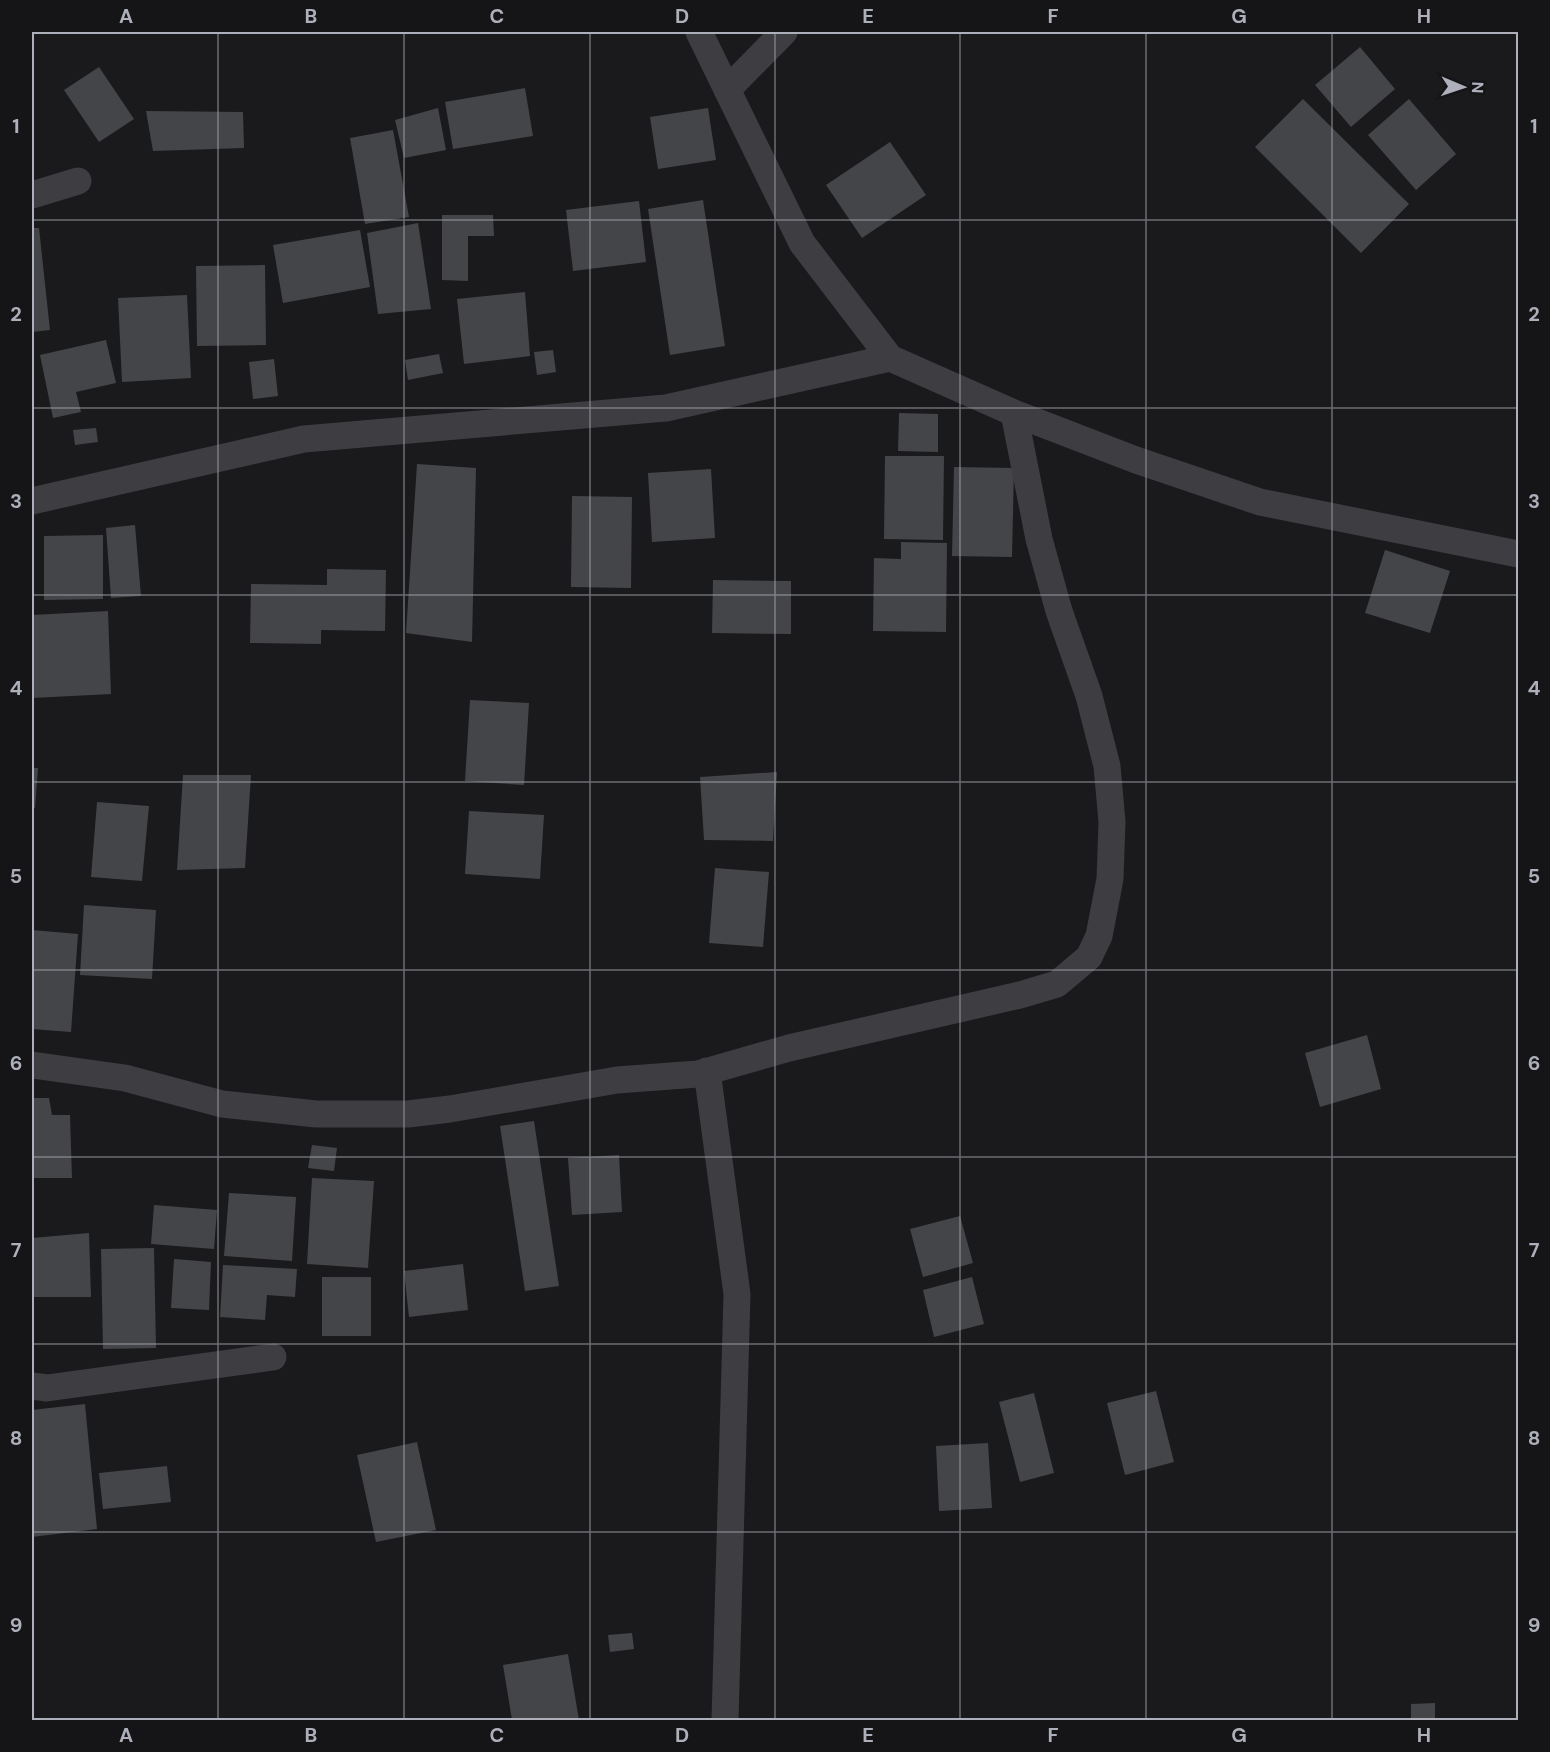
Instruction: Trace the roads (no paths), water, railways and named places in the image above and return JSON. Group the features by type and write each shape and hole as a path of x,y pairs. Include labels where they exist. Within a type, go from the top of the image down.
{"street":[{"path":"699,32 802,243 890,358 1014,413 1136,460 1260,502 1518,554"},
{"path":"728,90 784,32"},
{"path":"32,195 78,182"},
{"path":"32,501 304,439 666,408 890,358"},
{"path":"32,1065 125,1078 222,1104 316,1114 408,1114 450,1109 617,1080 698,1074 789,1048 1057,984 1089,957 1099,936 1110,879 1112,822 1107,766 1089,696 1059,611 1042,549 1014,413"},
{"path":"708,1071 737,1294 725,1720"},
{"path":"32,1386 47,1388 273,1357"}]}
